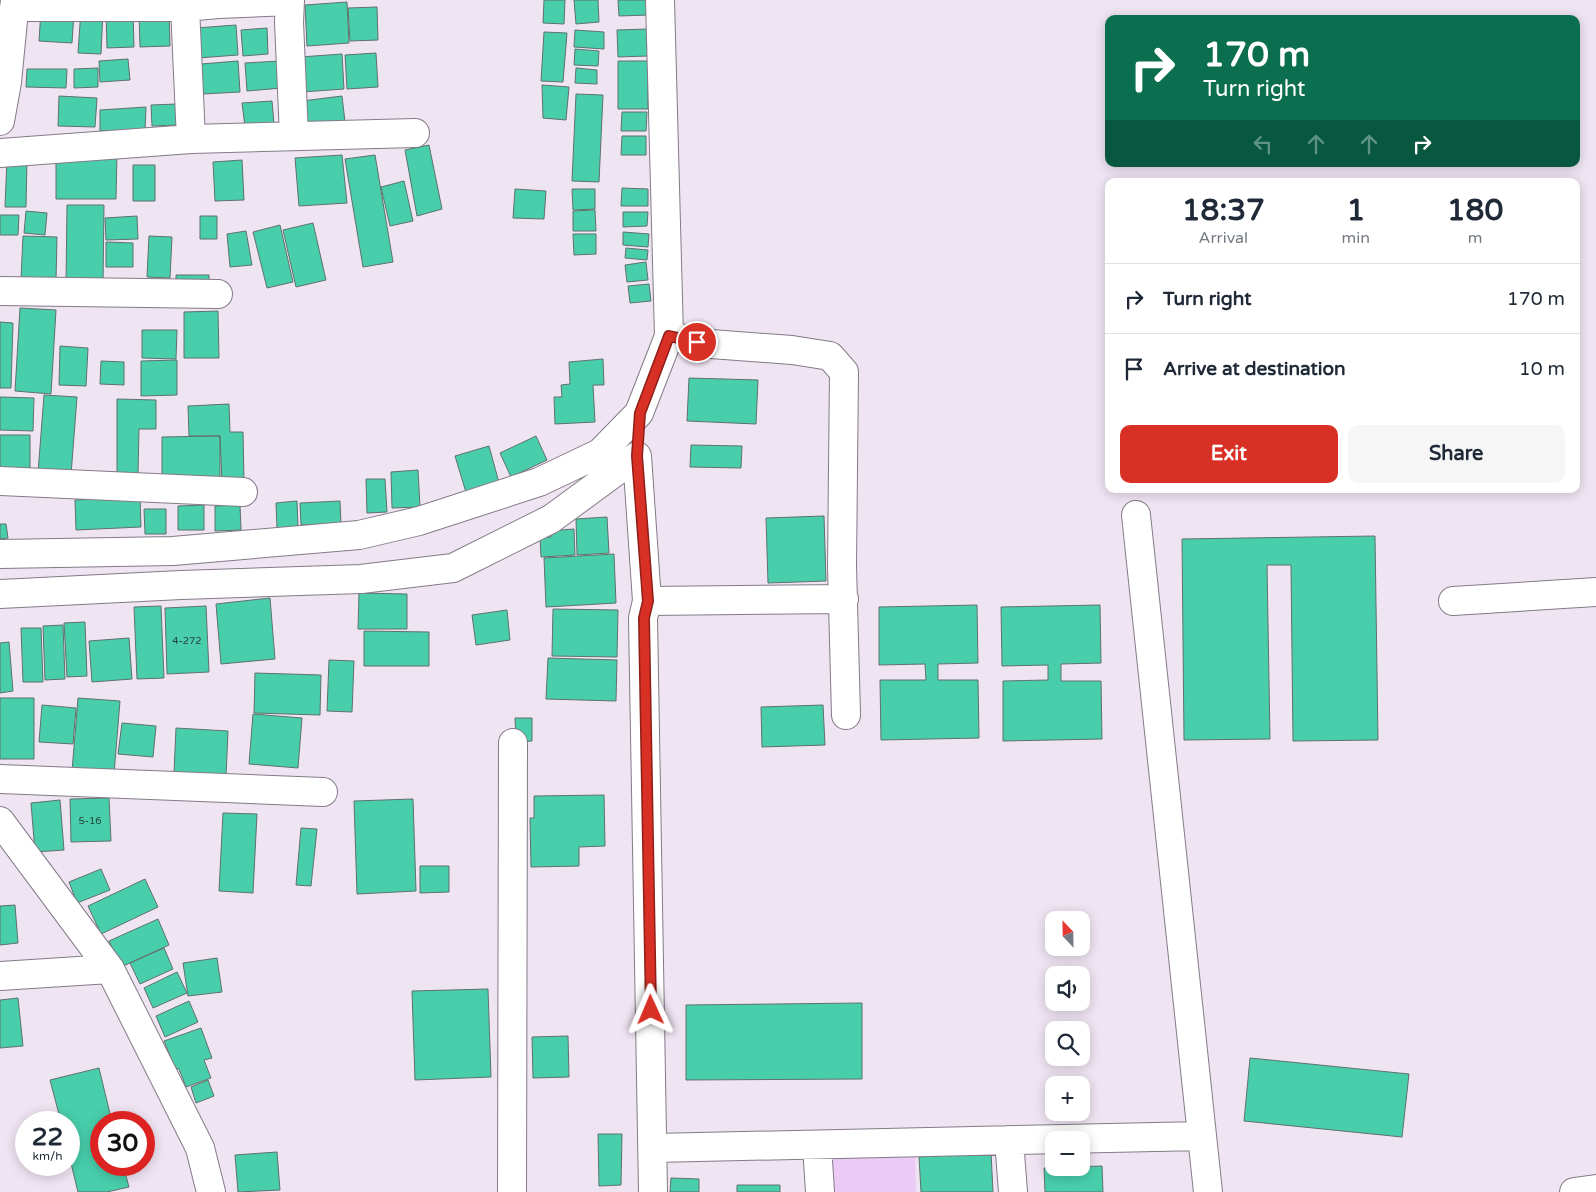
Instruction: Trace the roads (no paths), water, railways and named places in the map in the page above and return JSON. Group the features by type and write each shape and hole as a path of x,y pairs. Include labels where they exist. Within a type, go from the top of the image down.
{"street":[{"path":"654,1192 644,618 648,601 637,453 639,416 669,336 660,0"},
{"path":"0,121 14,3 185,7 218,2 290,1 289,22 294,136"},
{"path":"185,7 191,139"},
{"path":"0,153 191,139 415,133"},
{"path":"0,291 218,294"},
{"path":"669,336 711,344 792,350 830,356 844,372 842,566 846,715"},
{"path":"0,554 173,551 368,533 419,522 539,482 600,453 639,416"},
{"path":"0,594 361,579 453,568 551,519 637,453"},
{"path":"0,481 244,492"},
{"path":"1136,515 1208,1192"},
{"path":"1453,601 1596,592"},
{"path":"648,601 844,599"},
{"path":"512,1192 513,743"},
{"path":"0,779 323,792"},
{"path":"0,821 110,969 200,1148 212,1192"},
{"path":"0,976 110,969"},
{"path":"654,1148 1202,1136"},
{"path":"1009,1140 1013,1192"},
{"path":"816,1144 820,1192"},
{"path":"1574,1192 1596,1189"}]}
